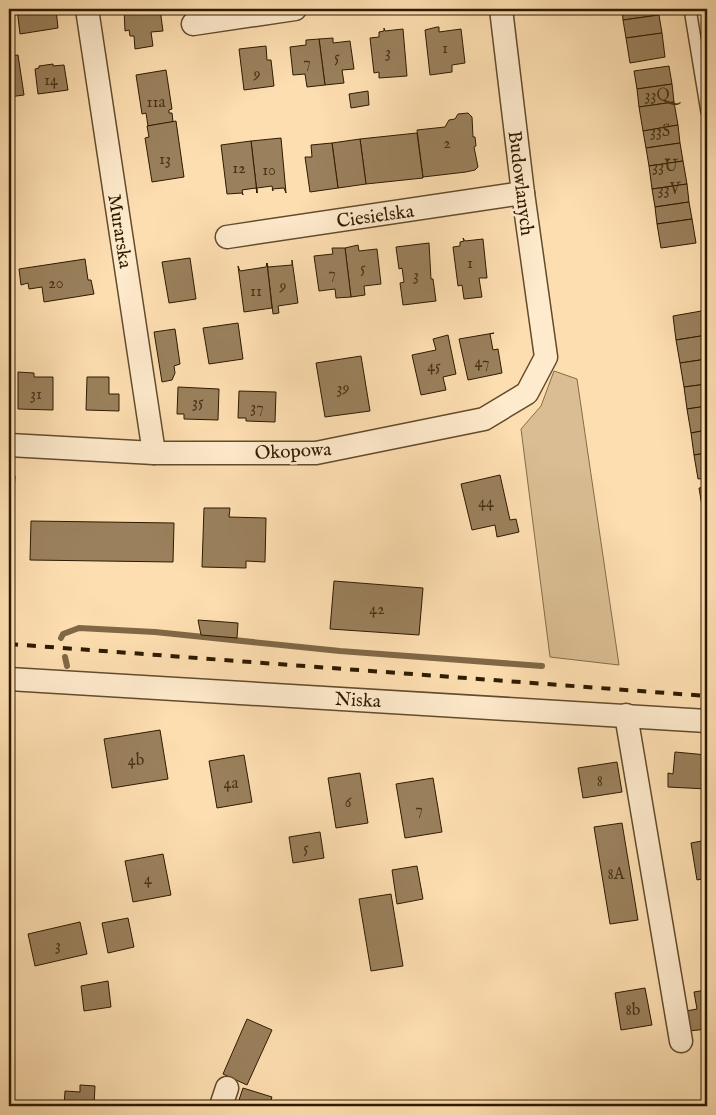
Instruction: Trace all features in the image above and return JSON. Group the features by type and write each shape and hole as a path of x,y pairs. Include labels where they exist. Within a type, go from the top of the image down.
{"street":[{"name":"Murarska","path":"87,9 154,453"},
{"path":"193,24 295,9"},
{"name":"Budowlanych","path":"501,9 523,193 546,357"},
{"name":"Ciesielska","path":"228,237 523,193"},
{"name":"Okopowa","path":"9,445 154,453 316,453 484,419 527,394 546,357"},
{"name":"Niska","path":"9,678 707,720"},
{"path":"626,715 681,1040"}],"lane":[{"path":"690,9 707,112"}],"shaded area":[{"path":"554,371 577,379 619,665 550,657 521,429 541,406"}],"building":[{"path":"17,9 56,9 58,28 20,34"},
{"path":"124,9 160,9 163,31 151,32 153,46 135,49 134,36 130,36 129,30 125,31"},
{"path":"622,9 658,9 659,15 623,20"},
{"path":"659,15 662,33 626,38 623,20"},
{"path":"439,27 439,32 461,29 465,63 452,65 452,72 430,75 425,30"},
{"path":"384,28 385,31 403,29 407,76 379,78 379,72 374,73 370,38 379,37 379,32 384,31"},
{"path":"662,33 665,57 630,63 626,38"},
{"path":"333,38 333,43 350,41 354,69 342,70 344,83 325,85 319,39"},
{"path":"319,39 325,85 307,87 305,74 293,75 290,47 306,45 306,40"},
{"path":"266,46 267,60 271,60 274,86 244,90 239,49"},
{"path":"18,55 24,95 9,97 9,56"},
{"path":"53,64 53,66 64,65 68,90 38,94 35,69 39,68 39,66"},
{"path":"669,66 672,84 637,89 634,71"},
{"path":"166,70 172,109 169,110 169,113 172,113 173,122 148,126 146,113 142,114 136,75"},
{"path":"672,84 674,102 639,107 637,89"},
{"path":"368,91 369,105 351,108 349,94"},
{"path":"674,102 678,125 643,131 639,107"},
{"path":"468,113 472,117 473,137 475,137 476,146 474,147 478,167 475,170 466,172 423,177 417,130 445,127 449,120 455,119 458,114"},
{"path":"176,121 184,177 152,182 145,138 149,137 147,126"},
{"path":"678,125 680,143 646,148 643,131"},
{"path":"417,133 423,178 366,184 360,139"},
{"path":"281,138 286,193 284,188 273,189 272,186 257,188 257,193 251,141"},
{"path":"360,139 366,184 338,188 332,143"},
{"path":"251,141 257,193 256,188 242,190 243,195 242,193 227,194 221,145"},
{"path":"332,143 338,188 310,192 305,157 312,157 311,145"},
{"path":"680,143 683,161 649,166 646,148"},
{"path":"683,161 687,184 652,189 649,166"},
{"path":"687,184 689,202 655,207 652,189"},
{"path":"689,202 692,219 657,224 655,207"},
{"path":"692,219 696,243 661,248 657,224"},
{"path":"463,238 465,241 483,239 487,278 479,278 482,297 464,299 462,285 458,286 453,247 460,246 460,242 464,241"},
{"path":"429,243 431,279 433,279 436,301 403,305 400,283 404,282 402,268 399,269 396,247"},
{"path":"358,245 359,251 377,249 381,284 364,286 365,295 351,297 345,248"},
{"path":"332,248 345,248 351,297 336,298 335,289 319,291 314,256 333,254"},
{"path":"190,258 196,299 169,303 162,262"},
{"path":"85,259 88,280 91,280 94,294 44,302 42,287 29,289 28,283 21,285 19,269"},
{"path":"292,260 298,303 278,306 279,313 273,314 267,263 268,267 292,265"},
{"path":"267,263 272,308 244,312 238,266 240,271 266,267"},
{"path":"707,310 707,335 676,340 673,316"},
{"path":"238,323 243,359 209,364 203,328"},
{"path":"175,329 180,364 174,366 175,373 172,380 162,382 154,332"},
{"path":"494,333 490,334 493,350 498,349 502,373 468,380 459,339"},
{"path":"448,335 456,374 443,377 446,390 421,395 412,355 436,350 433,339"},
{"path":"707,335 707,359 680,363 676,340"},
{"path":"361,356 370,411 325,417 316,363"},
{"path":"707,359 707,384 684,387 680,363"},
{"path":"18,372 34,373 34,377 53,377 53,410 18,409"},
{"path":"87,377 109,377 109,394 119,394 119,411 86,410"},
{"path":"707,384 707,406 687,409 684,387"},
{"path":"178,387 219,389 218,420 184,419 184,414 177,414"},
{"path":"239,391 276,392 275,422 246,421 246,418 238,418"},
{"path":"707,406 707,430 691,433 687,409"},
{"path":"707,430 707,453 694,455 691,433"},
{"path":"707,453 707,478 698,479 694,455"},
{"path":"500,475 510,520 516,519 519,532 497,537 495,525 472,530 461,484"},
{"path":"9,476 15,476 13,509 9,509"},
{"path":"707,487 707,512 703,512 699,488"},
{"path":"204,508 230,508 229,517 266,518 265,562 246,561 246,568 202,567"},
{"path":"31,521 174,523 173,562 30,560"},
{"path":"334,581 423,588 419,635 330,629"},
{"path":"198,620 238,623 237,638 201,635"},
{"path":"160,730 168,779 112,788 104,739"},
{"path":"675,752 707,755 707,789 668,787 668,773 673,774"},
{"path":"244,755 252,802 217,808 209,761"},
{"path":"617,762 622,792 583,798 578,768"},
{"path":"360,773 368,823 336,828 328,778"},
{"path":"433,778 442,832 405,838 396,784"},
{"path":"622,823 638,920 610,924 594,827"},
{"path":"320,832 324,858 293,863 289,837"},
{"path":"707,840 707,878 697,880 691,843"},
{"path":"163,854 171,895 133,902 125,861"},
{"path":"417,866 423,899 397,904 392,870"},
{"path":"391,894 403,966 371,971 359,899"},
{"path":"128,918 134,947 108,953 102,923"},
{"path":"80,922 87,954 35,966 28,934"},
{"path":"108,981 111,1007 84,1011 81,986"},
{"path":"645,988 652,1025 621,1030 615,993"},
{"path":"706,990 707,1029 689,1031 686,1011 697,1009 694,992"},
{"path":"247,1019 272,1030 247,1085 223,1074"},
{"path":"80,1085 95,1086 94,1106 64,1106 65,1091 80,1092"},
{"path":"243,1088 272,1097 269,1106 237,1106"}],"waterway":[{"path":"61,638 63,634 79,628 155,632 340,651 542,666"},
{"path":"65,657 67,666"}],"railway":[{"path":"9,644 707,696"}]}
